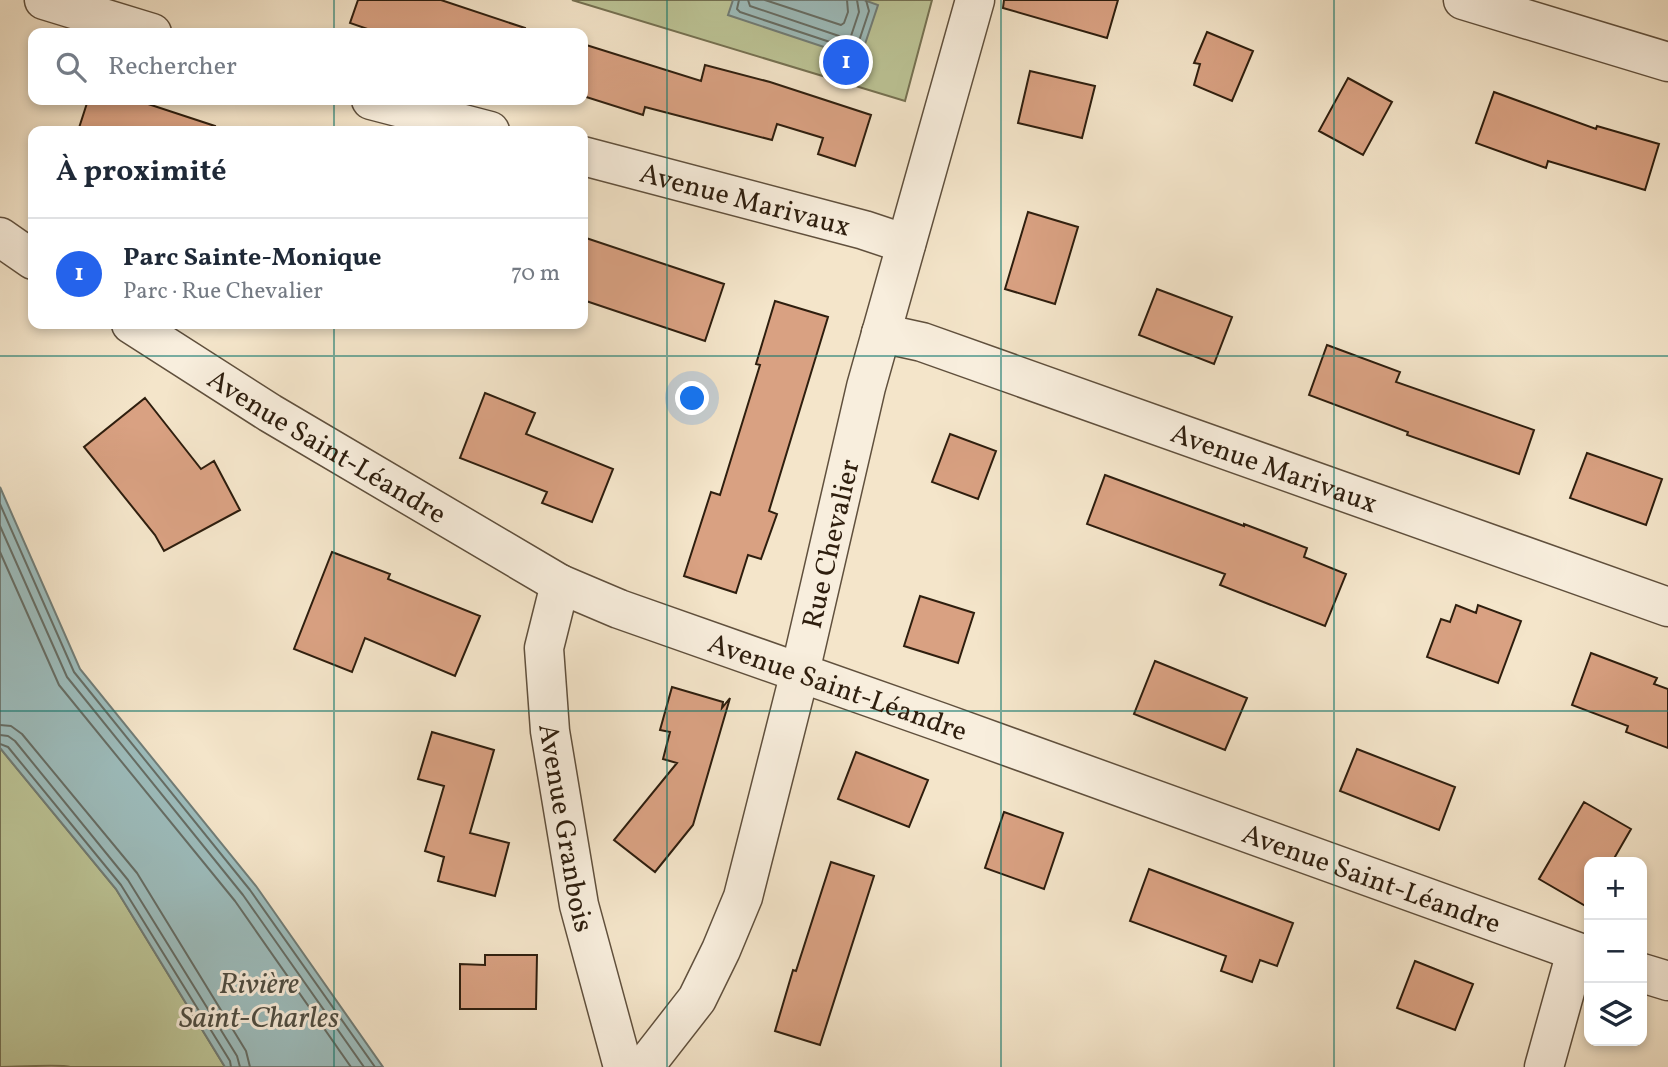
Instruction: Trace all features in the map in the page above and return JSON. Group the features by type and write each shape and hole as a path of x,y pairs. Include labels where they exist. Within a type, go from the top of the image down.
{"street":[{"path":"44,0 136,28"},
{"name":"Rue Chevalier","path":"644,1067 697,999 743,897 800,672 866,387 975,0"},
{"path":"1476,2 1668,62"},
{"path":"390,105 471,126"},
{"name":"Avenue Marivaux","path":"588,157 851,226 906,244"},
{"path":"0,237 28,257"},
{"name":"Avenue Saint-Léandre","path":"139,329 270,413 560,584 619,609 1583,954"},
{"name":"Avenue Marivaux","path":"881,333 922,342 1668,607"},
{"name":"Avenue Granbois","path":"560,584 544,648 550,731 579,905 623,1067"},
{"path":"1544,1067 1583,954"},
{"path":"1647,975 1668,981"}],"green space":[{"path":"572,0 932,0 905,101"},
{"path":"0,748 116,889 225,1067 0,1067"}],"water":[{"path":"733,0 864,0 878,5 860,59 728,15"},
{"name":"Rivière Saint-Charles","path":"0,487 80,669 256,886 383,1067 225,1067 116,889 0,748"}],"building":[{"path":"358,0 441,0 525,28 364,28 350,23"},
{"path":"1004,0 1118,0 1107,38 1003,8"},
{"path":"1207,32 1253,51 1232,101 1194,85 1200,64 1194,63"},
{"path":"588,46 701,81 705,65 770,82 871,115 855,166 818,154 823,138 777,124 772,140 645,107 643,115 588,98"},
{"path":"1030,71 1095,86 1082,138 1018,123"},
{"path":"1348,78 1392,102 1363,155 1319,131"},
{"path":"1494,92 1596,129 1597,126 1659,144 1645,190 1548,161 1546,168 1476,143"},
{"path":"86,105 151,105 215,126 80,126"},
{"path":"1028,212 1078,227 1055,304 1005,289"},
{"path":"588,239 724,284 705,341 588,302"},
{"path":"1157,289 1232,317 1214,364 1139,335"},
{"path":"775,301 828,317 769,511 777,514 761,559 748,555 736,593 684,576 711,492 720,495 760,365 756,364"},
{"path":"1327,345 1400,372 1396,382 1534,430 1519,474 1407,435 1408,432 1309,395"},
{"path":"485,393 535,413 526,434 613,469 592,522 542,503 547,492 460,458"},
{"path":"145,398 201,469 214,461 240,510 164,551 155,535 84,447"},
{"path":"950,434 996,451 978,499 932,482"},
{"path":"1587,453 1662,479 1646,525 1570,498"},
{"path":"1105,475 1307,548 1304,557 1346,574 1325,626 1220,585 1225,574 1087,524"},
{"path":"332,552 390,574 388,579 480,616 455,676 365,638 352,672 294,649"},
{"path":"920,596 974,613 958,663 904,646"},
{"path":"1456,605 1476,613 1478,605 1521,621 1498,683 1427,657 1441,619 1450,622"},
{"path":"1591,653 1657,678 1654,684 1668,689 1668,748 1626,732 1628,726 1572,705"},
{"path":"1155,661 1247,698 1225,750 1134,714"},
{"path":"672,687 723,702 722,708 730,698 693,825 655,872 614,840 677,763 663,759 670,732 660,730"},
{"path":"432,732 494,750 470,833 509,843 495,896 438,881 444,857 425,851 444,786 418,779"},
{"path":"1357,749 1455,787 1439,830 1340,791"},
{"path":"856,752 928,780 909,827 838,799"},
{"path":"1584,802 1631,829 1615,857 1584,857 1584,905 1539,879"},
{"path":"1004,812 1063,833 1044,889 985,868"},
{"path":"831,862 874,876 820,1045 775,1031 793,970 796,971"},
{"path":"1149,869 1293,923 1277,966 1260,960 1252,982 1221,971 1226,956 1130,921"},
{"path":"485,955 537,955 536,1009 460,1009 460,964 485,965"},
{"path":"1415,961 1473,984 1455,1030 1397,1008"}],"place":[{"name":"Parc Sainte-Monique","path":"846,62"}]}
